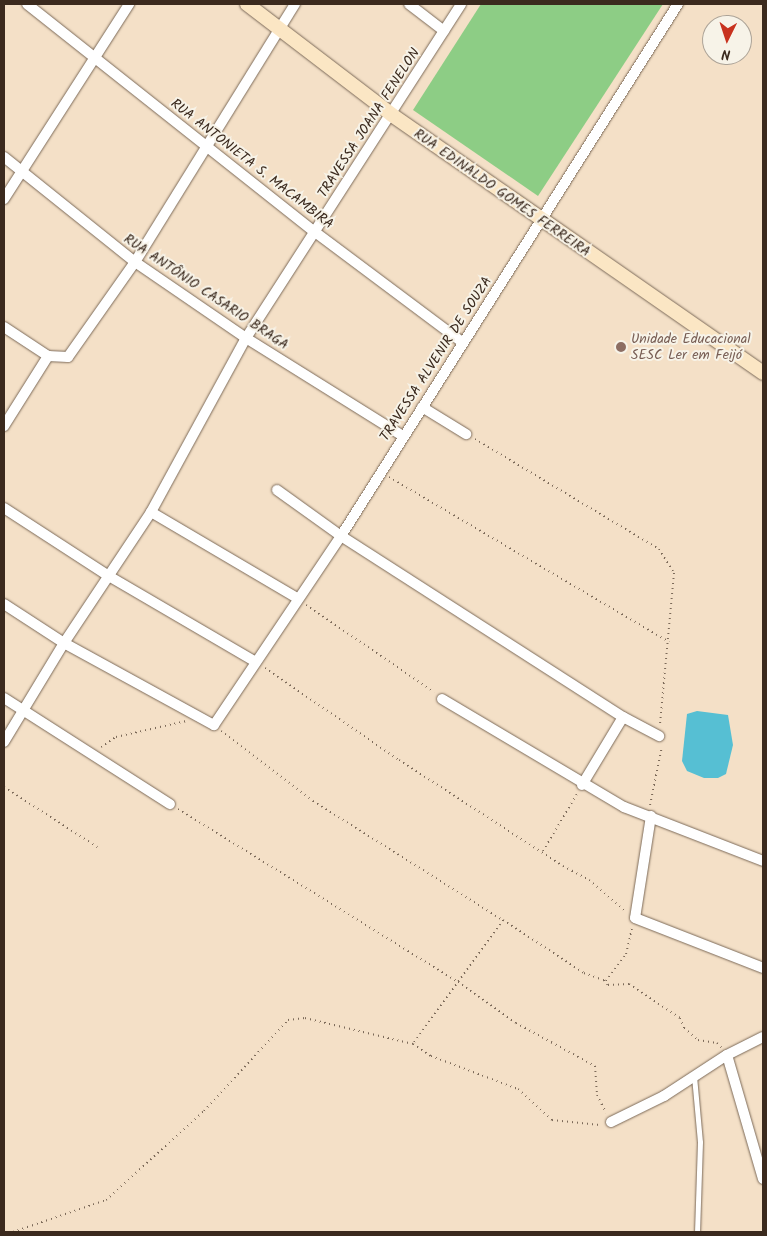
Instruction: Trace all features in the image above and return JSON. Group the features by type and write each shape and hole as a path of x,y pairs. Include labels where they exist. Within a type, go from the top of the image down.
{"street":[{"name":"RUA ANTONIETA S. MACAMBIRA","path":"27,4 96,56 208,148 315,232 462,342"},
{"path":"4,199 129,4"},
{"name":"RUA EDINALDO GOMES FERREIRA","path":"248,4 392,115 763,373"},
{"path":"4,327 48,356 68,357 135,262 208,148 295,4"},
{"path":"409,4 444,31"},
{"name":"TRAVESSA JOANA FENELON","path":"107,575 151,512 246,338 392,115 461,4"},
{"name":"TRAVESSA ALVENIR DE SOUZA","path":"214,725 296,598 340,536 462,342 542,221 678,4"},
{"name":"RUA ANTÔNIO CASARIO BRAGA","path":"4,156 135,262 246,338 403,436"},
{"path":"4,426 48,356"},
{"path":"422,407 466,434"},
{"path":"277,490 340,536 623,717 659,736"},
{"path":"4,508 107,575 254,662"},
{"path":"151,512 296,598"},
{"path":"4,742 107,575"},
{"path":"4,604 64,642 214,725"},
{"path":"4,698 170,804"},
{"path":"442,699 582,785 624,807 763,861"},
{"path":"582,785 623,717"},
{"path":"651,816 635,918 763,968"},
{"path":"611,1122 664,1096 727,1055 763,1037"},
{"path":"727,1055 763,1179"}],"lane":[{"path":"694,1076 700,1142 697,1232"}],"path":[{"path":"381,472 669,642 676,581 674,573 659,550 466,434"},
{"path":"296,598 413,676 442,699"},
{"path":"254,662 399,760 543,851 563,866 589,880 616,906 635,918 626,954 616,965 613,974 604,980"},
{"path":"91,754 116,737 200,717"},
{"path":"214,725 313,801 584,973 604,980 608,985 629,984 680,1018 684,1028 698,1040 717,1043 727,1055"},
{"path":"543,851 582,785"},
{"path":"4,787 97,848"},
{"path":"14,1232 106,1200 204,1110 288,1020 305,1018 413,1044 431,1056 518,1089 552,1120 586,1121 599,1125 611,1122 597,1095 595,1066 516,1023 458,982 170,804"},
{"path":"413,1044 503,920"}],"green space":[{"path":"481,4 663,4 538,196 413,110"}],"water":[{"path":"697,711 728,715 733,745 726,774 718,778 704,778 687,771 682,761 687,714"}],"place":[{"name":"Unidade Educacional SESC Ler em Feijó","path":"621,347"}]}
